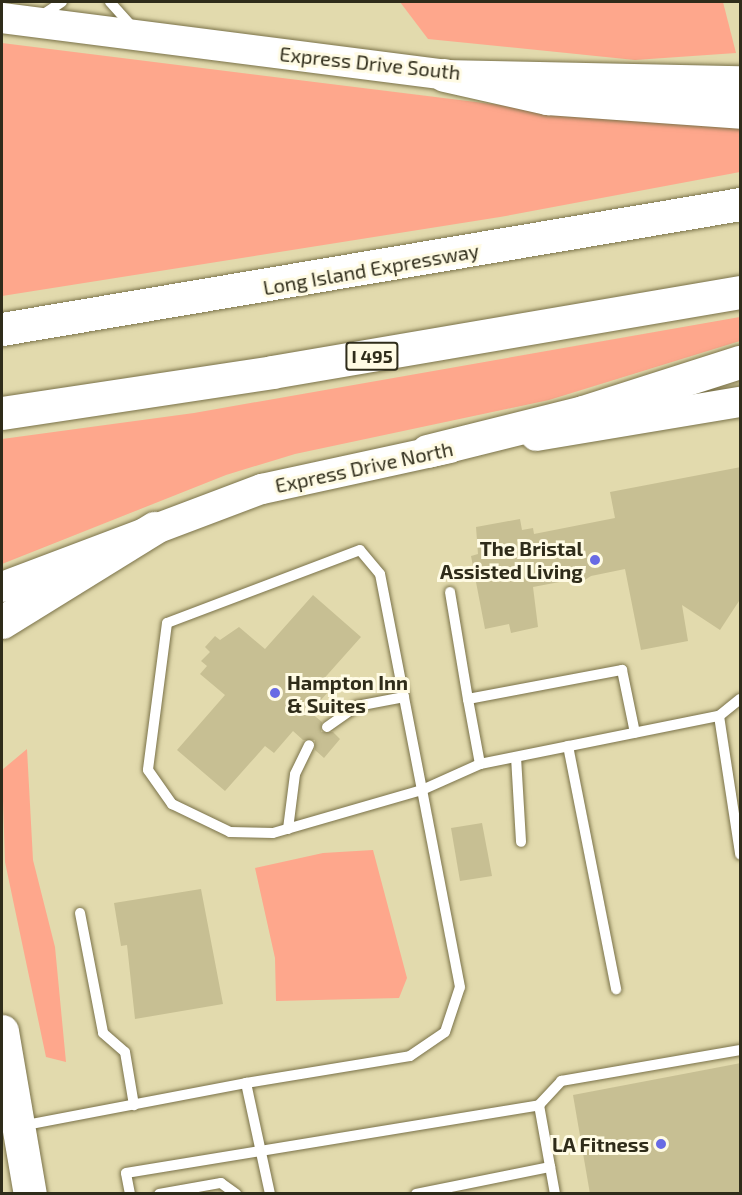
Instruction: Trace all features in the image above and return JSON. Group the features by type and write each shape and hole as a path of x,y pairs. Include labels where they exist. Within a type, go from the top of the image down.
{"highway":[{"path":"444,75 547,98 741,112"},
{"name":"Long Island Expressway","path":"2,329 741,204"},
{"name":"I 495","path":"2,413 272,372 741,292"},
{"path":"427,451 583,412 741,362"},
{"path":"2,622 153,528"},
{"path":"2,1031 30,1194"}],"main road":[{"name":"Express Drive South","path":"16,15 139,35 444,75 741,81"},
{"name":"Express Drive North","path":"2,587 153,528 262,489 427,451 604,427 741,402"}],"lane":[{"path":"16,15 62,2"},
{"path":"110,2 139,35"},
{"path":"18,1127 246,1083 410,1056 445,1032 460,987 422,790 404,696 380,574 360,550 167,623 148,770 172,804 230,832 288,829 422,790 480,764 719,716 741,699"},
{"path":"450,592 480,764"},
{"path":"468,699 622,670 635,733"},
{"path":"327,726 357,706 404,696"},
{"path":"719,716 741,854"},
{"path":"288,829 295,774 309,746"},
{"path":"568,746 616,989"},
{"path":"516,757 521,842"},
{"path":"80,913 103,1033 125,1052 134,1105"},
{"path":"130,1194 126,1173 262,1148 539,1106 561,1081 741,1050"},
{"path":"246,1083 262,1148 270,1194"},
{"path":"539,1106 555,1194"},
{"path":"416,1194 550,1167"},
{"path":"159,1194 222,1183 236,1194"}],"shaded area":[{"path":"400,2 723,2 736,53 635,60 428,39"},
{"path":"2,43 548,111 740,121 740,172 500,217 2,296"},
{"path":"740,317 740,341 549,400 295,454 226,475 2,564 2,439 194,413"},
{"path":"27,749 33,860 55,947 66,1062 46,1057 5,862 2,770"},
{"path":"373,850 407,978 399,998 276,1001 275,958 255,868 323,853"}],"building":[{"name":"The Bristal Assisted Living","path":"741,467 741,598 720,630 682,605 688,641 641,650 625,569 591,576 577,585 570,580 533,587 538,627 511,633 509,624 485,629 471,556 478,554 476,527 520,519 522,530 533,528 534,534 615,518 610,492"},
{"name":"Hampton Inn & Suites","path":"313,595 361,637 320,683 329,691 310,712 322,722 321,732 333,732 340,739 324,758 315,750 315,740 303,740 293,731 274,753 265,746 225,791 177,750 225,695 200,674 207,666 201,661 210,652 205,647 215,636 220,640 239,627 265,649"},
{"path":"482,823 492,876 460,881 451,828"},
{"path":"201,889 223,1004 135,1019 127,945 121,946 114,903"},
{"name":"LA Fitness","path":"741,1063 741,1194 590,1194 573,1095"}],"place":[{"name":"The Bristal Assisted Living","path":"595,560"},
{"name":"Hampton Inn & Suites","path":"275,693"},
{"name":"LA Fitness","path":"661,1144"}]}
